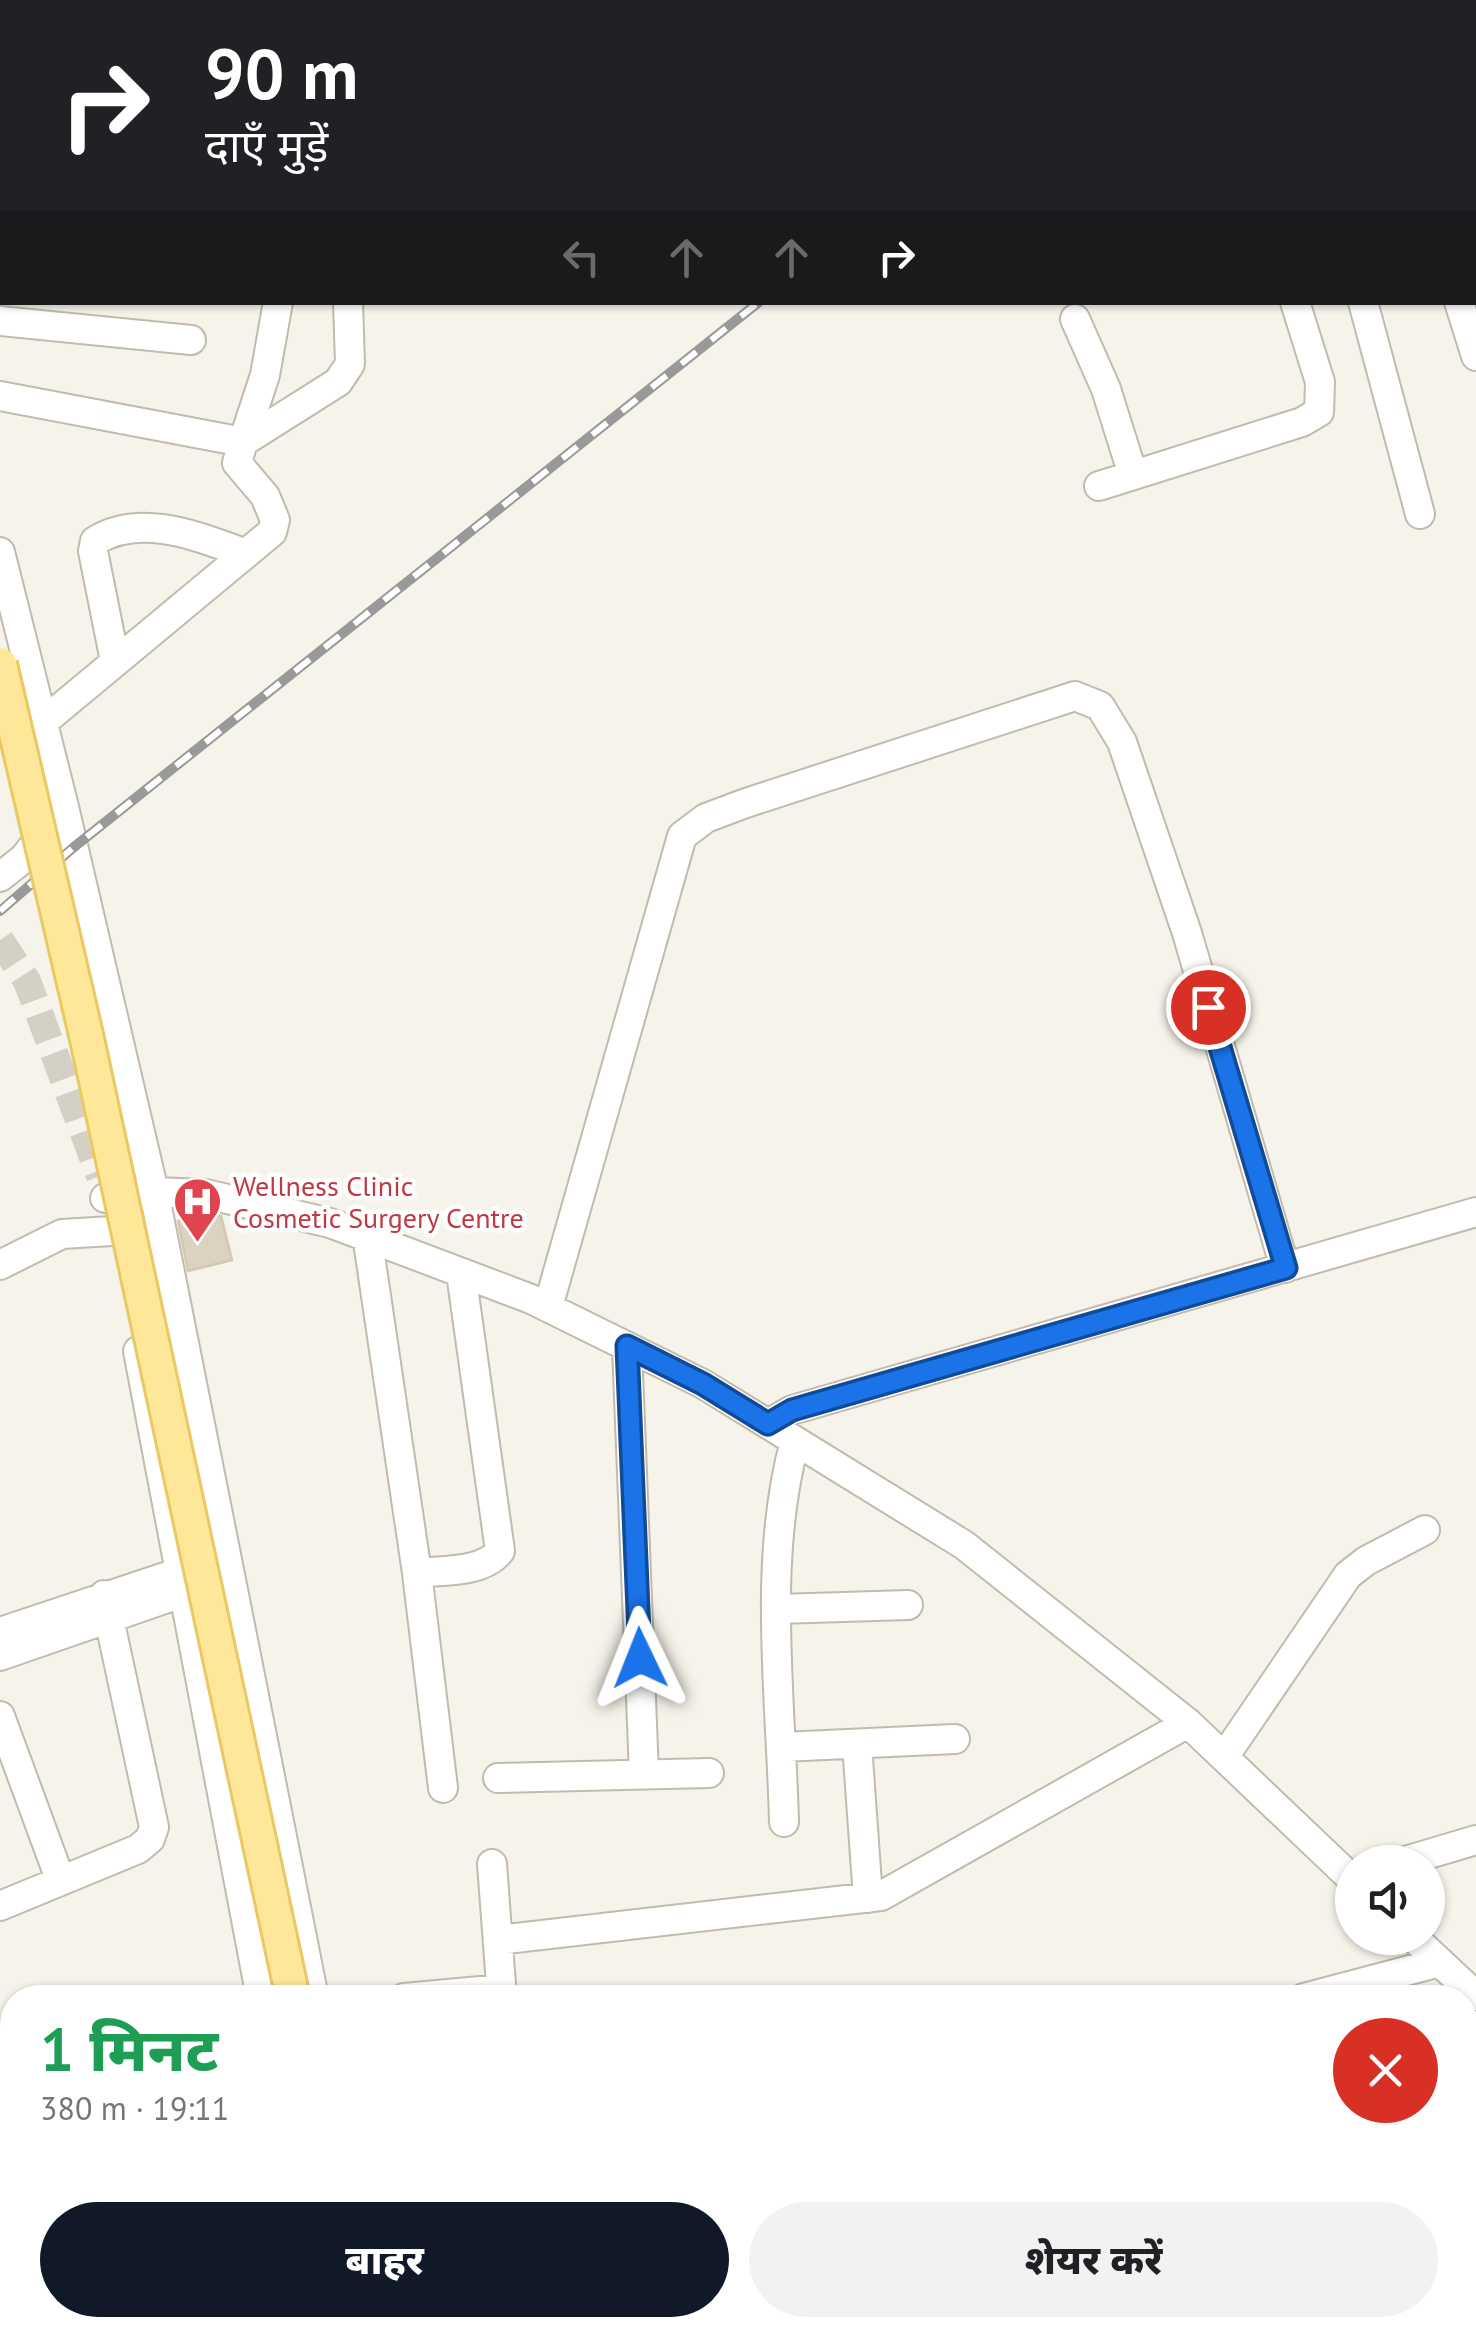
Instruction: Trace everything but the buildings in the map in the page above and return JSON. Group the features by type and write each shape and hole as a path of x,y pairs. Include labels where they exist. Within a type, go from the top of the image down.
{"main road":[{"path":"0,664 95,1077 290,1985"}],"street":[{"path":"42,723 272,532 275,520 265,496 237,463 265,375 277,305"},
{"path":"0,396 242,442 338,382 350,364 348,305"},
{"path":"1099,486 1302,422 1319,412 1320,382 1302,305"},
{"path":"1363,305 1420,514"},
{"path":"1460,305 1476,356"},
{"path":"1075,319 1106,389 1133,474"},
{"path":"0,321 191,340"},
{"path":"115,661 93,551 95,541 109,534 161,528 244,553"},
{"path":"0,552 154,1192 311,1985"},
{"path":"548,1308 682,836 706,818 746,803 1075,696 1100,706 1122,742 1187,933 1286,1268"},
{"path":"0,878 24,858 64,807"},
{"path":"260,1985 102,1187 206,1194 367,1235 548,1308 703,1384 964,1545 1188,1723 1335,1862"},
{"path":"768,1424 792,1410 1476,1212"},
{"path":"0,1265 62,1234 112,1232"},
{"path":"367,1235 417,1573 443,1788"},
{"path":"417,1573 476,1566 493,1560 500,1550 460,1273"},
{"path":"627,1346 644,1774"},
{"path":"784,1822 778,1609 782,1490 795,1441"},
{"path":"1224,1757 1348,1575 1366,1560 1426,1530"},
{"path":"0,1632 107,1606 229,1566"},
{"path":"778,1609 908,1604"},
{"path":"0,1656 107,1606"},
{"path":"0,1906 138,1849 150,1840 154,1827 107,1606"},
{"path":"0,1716 60,1879"},
{"path":"498,1940 882,1896 1188,1723"},
{"path":"782,1748 955,1739"},
{"path":"857,1744 868,1898"},
{"path":"498,1778 709,1773"},
{"path":"1445,1849 1476,1840"},
{"path":"492,1864 501,1985"},
{"path":"1432,1955 1464,1985"},
{"path":"1353,1985 1440,1962"}],"tunnel":[{"path":"0,940 27,981 100,1176"}],"railway":[{"path":"0,911 74,847 755,305"}],"place":[{"name":"Wellness Clinic Cosmetic Surgery Centre","path":"198,1244"}],"route":[{"path":"640,1658 627,1346 703,1384 768,1424 792,1410 1286,1268 1208,1007"}]}
